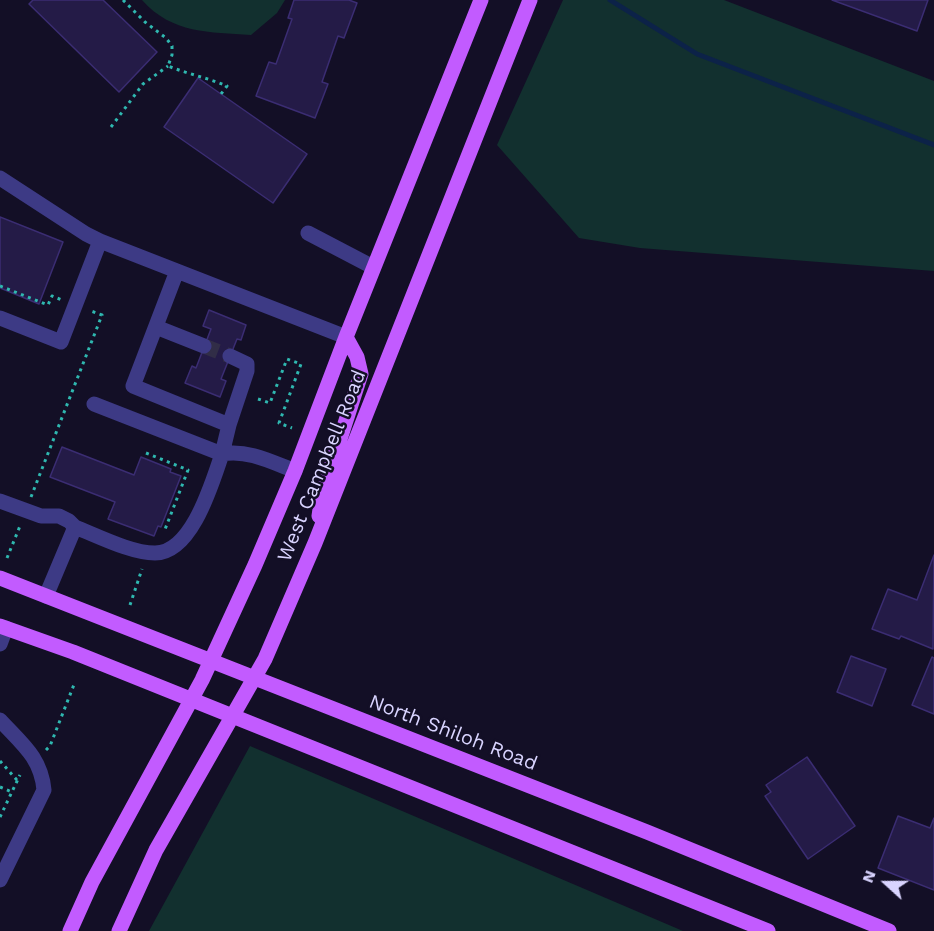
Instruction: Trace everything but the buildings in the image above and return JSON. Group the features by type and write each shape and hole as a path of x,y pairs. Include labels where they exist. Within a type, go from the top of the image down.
{"main road":[{"name":"West Campbell Road","path":"70,931 92,882 212,661 255,565 295,471 481,0"},
{"name":"West Campbell Road","path":"119,931 156,850 266,659 315,543 530,0"},
{"path":"315,543 322,495 361,374 357,357 346,337"},
{"name":"North Shiloh Road","path":"0,578 646,832 889,931"},
{"path":"3,627 73,652 768,931"}],"lane":[{"path":"0,178 100,241 346,337"},
{"path":"308,233 374,267"},
{"path":"0,318 61,342 100,241"},
{"path":"177,271 133,386 229,425"},
{"path":"156,327 204,346"},
{"path":"0,501 41,516 59,516 75,527 144,551 158,553 179,544 194,526 222,454 229,425 248,371 247,364 230,356"},
{"path":"94,404 222,454 235,452 251,454 295,471"},
{"path":"46,596 75,527"},
{"path":"0,644 3,627"},
{"path":"0,720 34,757 42,774 44,790 2,872"}],"path":[{"path":"111,127 143,84 168,66 172,55 172,46 166,38 145,22 123,0"},
{"path":"168,66 191,76 210,79 227,86 221,94"},
{"path":"0,286 48,305 52,296"},
{"path":"30,498 102,315 87,309"},
{"path":"258,399 270,404 287,359 301,364 279,423 292,428"},
{"path":"146,453 188,470 162,536"},
{"path":"7,558 21,521"},
{"path":"130,605 144,564"},
{"path":"45,752 50,746 75,682"},
{"path":"0,761 16,779 20,775 0,817"},
{"path":"0,787 12,793"}],"green space":[{"path":"142,0 285,0 277,13 251,35 206,32 179,25 154,11"},
{"path":"563,0 724,0 934,81 934,271 640,248 579,238 497,145"},
{"path":"250,746 683,931 149,931"}],"waterway":[{"path":"610,0 697,54 934,145"}],"tunnel":[{"path":"204,346 230,356"}]}
